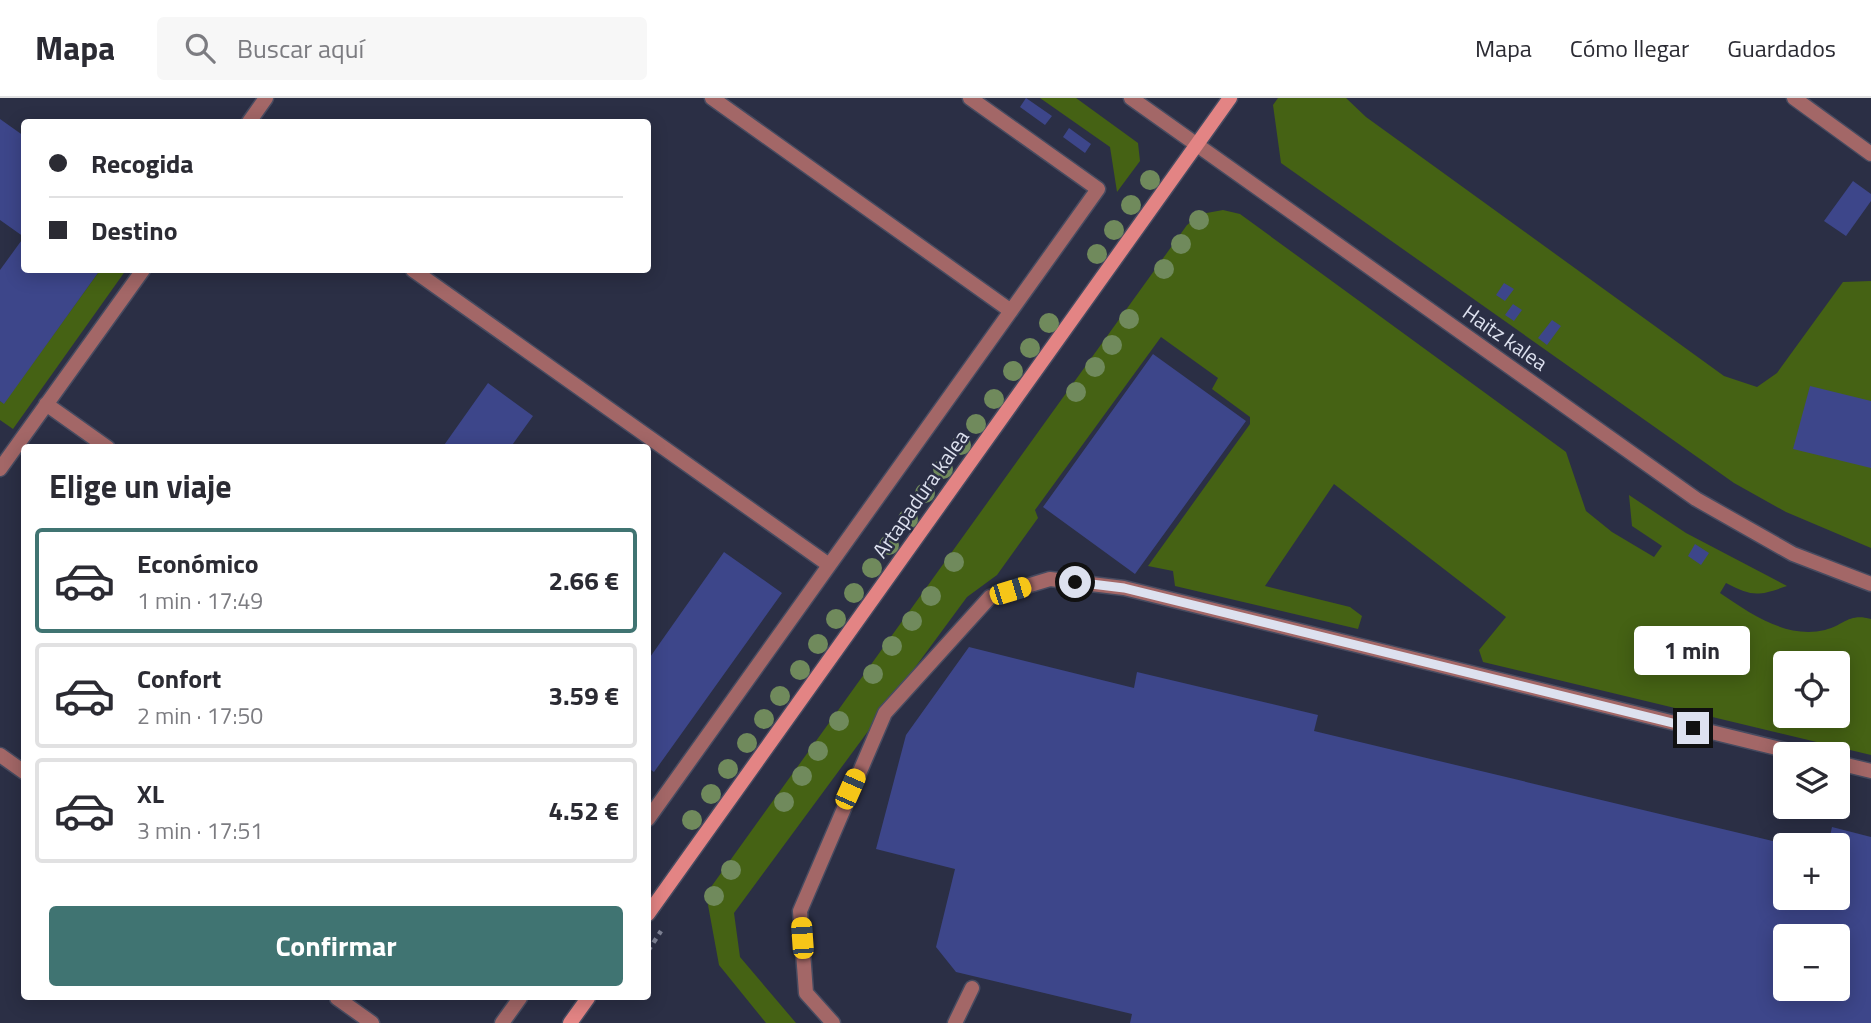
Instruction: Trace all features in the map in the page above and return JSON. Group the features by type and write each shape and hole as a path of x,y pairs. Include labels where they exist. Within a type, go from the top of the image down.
{"street":[{"path":"250,119 266,98"},
{"path":"712,98 1011,311"},
{"path":"651,815 1098,189 970,98"},
{"name":"Haitz kalea","path":"1131,98 1696,499 1793,554 1871,584"},
{"name":"Artapadura kalea","path":"651,910 1230,98"},
{"path":"1794,98 1871,153"},
{"path":"0,469 141,273"},
{"path":"417,273 829,565"},
{"path":"46,404 102,444"},
{"path":"833,1023 806,993 800,911 885,713 990,597 1050,579 1124,588 1773,747"},
{"path":"0,755 21,770"},
{"path":"1850,766 1871,771"},
{"path":"955,1023 972,988"},
{"path":"340,1000 372,1023"},
{"path":"502,1023 519,1000"},
{"path":"570,1023 587,1000"}],"green space":[{"path":"1040,98 1076,98 1138,143 1140,161 1117,192 1110,147"},
{"path":"1278,98 1346,98 1366,117 1724,376 1757,387 1777,373 1843,282 1871,281 1871,548 1786,512 1734,483 1281,163 1273,105"},
{"path":"1223,210 1240,214 1566,452 1586,511 1612,532 1654,557 1662,546 1632,526 1629,495 1686,533 1787,586 1756,594 1726,583 1720,593 1770,623 1811,632 1832,628 1857,617 1871,619 1871,755 1850,750 1850,742 1817,742 1483,662 1479,650 1506,617 1334,484 1265,586 1350,607 1362,616 1358,629 1175,586 1173,571 1148,566 1250,424 1250,417 1212,389 1218,378 1161,337 1035,510 1038,518 997,575 967,597 734,913 740,957 796,1023 766,1023 719,965 706,894 1187,225 1201,214"},
{"path":"98,273 124,273 13,429 0,420 0,401 4,403"}],"building":[{"path":"1026,98 1052,116 1045,125 1020,107"},
{"path":"0,119 21,134 21,235 0,220"},
{"path":"1069,128 1091,144 1085,153 1063,137"},
{"path":"1853,181 1871,194 1871,201 1846,236 1824,221"},
{"path":"21,241 21,273 98,273 4,404 0,401 0,270"},
{"path":"1504,283 1514,289 1505,301 1496,295"},
{"path":"1513,304 1522,310 1514,321 1505,315"},
{"path":"1552,320 1561,326 1547,345 1538,338"},
{"path":"1153,354 1246,421 1135,574 1043,507"},
{"path":"488,383 533,416 513,444 445,444"},
{"path":"1810,386 1871,401 1871,468 1793,449"},
{"path":"1695,544 1709,553 1701,565 1688,556"},
{"path":"724,552 782,593 654,772 651,770 651,656"},
{"path":"969,647 1134,688 1137,672 1318,715 1314,731 1773,841 1773,910 1850,910 1850,833 1831,833 1832,827 1871,837 1871,1023 1130,1023 1132,1014 956,972 936,947 955,869 876,849 906,735"}],"route":[{"path":"1075,582 1124,588 1693,728"}]}
